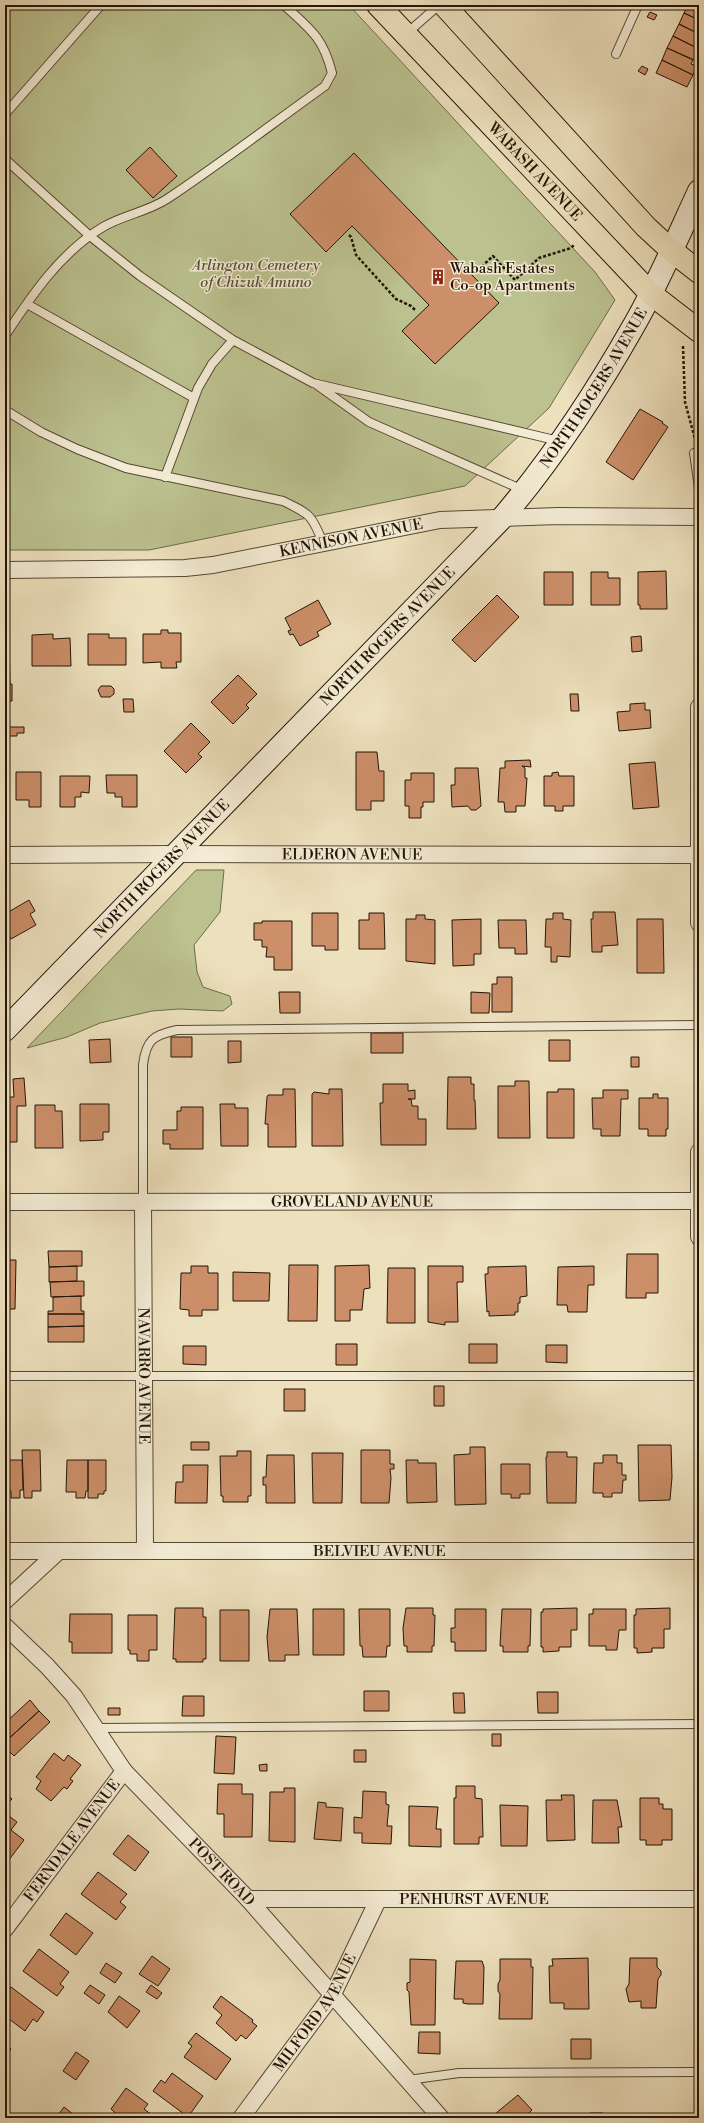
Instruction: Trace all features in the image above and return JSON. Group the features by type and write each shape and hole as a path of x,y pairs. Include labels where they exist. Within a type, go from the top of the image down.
{"main road":[{"name":"WABASH AVENUE","path":"378,5 691,337"},
{"path":"444,5 646,226 671,250 699,272"}],"street":[{"name":"NORTH ROGERS AVENUE","path":"5,1030 503,517 525,491 604,376 651,294 699,191"},
{"name":"KENNISON AVENUE","path":"5,570 192,567 240,561 440,520 558,516 699,517"},
{"path":"699,707 699,923"},
{"name":"ELDERON AVENUE","path":"5,855 699,855"},
{"path":"699,1152 699,1237"},
{"name":"GROVELAND AVENUE","path":"5,1202 699,1201"},
{"name":"NAVARRO AVENUE","path":"143,1202 145,1550"},
{"name":"BELVIEU AVENUE","path":"5,1551 699,1551"},
{"path":"5,1601 59,1551"},
{"name":"POST ROAD","path":"5,1626 47,1666 74,1696 124,1771 248,1899 441,2118"},
{"name":"FERNDALE AVENUE","path":"5,1928 124,1771"},
{"name":"PENHURST AVENUE","path":"248,1899 699,1899"},
{"name":"MILFORD AVENUE","path":"241,2118 333,1994 378,1900"}],"lane":[{"path":"5,114 101,5"},
{"path":"5,336 27,304 65,257 90,236 104,226 165,200 325,86 332,73 327,52 316,34 284,5"},
{"path":"406,35 439,5"},
{"path":"616,54 638,5"},
{"path":"5,159 90,236 140,276 233,340 313,383 368,422 525,491"},
{"path":"27,304 194,398"},
{"path":"165,477 198,388 212,364 233,340"},
{"path":"313,383 560,441"},
{"path":"5,410 41,432 77,449 126,468 283,501 306,512 316,525 323,543"},
{"path":"694,453 699,494"},
{"path":"143,1202 143,1065 145,1049 152,1039 163,1033 177,1030 699,1025"},
{"path":"5,1376 699,1376"},
{"path":"95,1728 699,1724"},
{"path":"408,2080 459,2073 699,2072"}],"path":[{"path":"348,235 351,237 356,255 396,299 411,306 416,311"},
{"path":"478,270 493,256 515,280 539,258 570,248 574,245"},
{"path":"691,337 685,396 695,436 694,453"}],"green space":[{"name":"Arlington Cemetery of Chizuk Amuno","path":"5,5 349,5 595,272 615,300 549,408 465,486 149,550 5,550"},
{"path":"196,870 224,870 220,912 194,945 197,972 203,987 230,996 232,1004 223,1011 179,1009 152,1011 100,1023 67,1037 27,1048"}],"building":[{"path":"688,5 699,5 699,20 684,13"},
{"path":"650,12 657,15 654,20 647,17"},
{"path":"684,13 699,20 699,34 679,24"},
{"path":"679,24 699,34 699,49 673,36"},
{"path":"673,36 699,49 699,62 667,48"},
{"path":"667,48 693,60 691,64 697,66 693,75 662,60"},
{"path":"662,60 693,75 687,87 656,73"},
{"path":"642,66 648,69 645,75 638,71"},
{"path":"150,147 177,176 153,198 126,170"},
{"name":"Wabash Estates Co-op Apartments","path":"354,153 499,303 435,364 402,331 429,305 352,226 326,252 290,214"},
{"path":"640,409 663,422 662,423 668,427 633,480 606,462"},
{"path":"666,571 667,609 640,609 640,605 638,605 638,572"},
{"path":"544,572 573,572 573,605 544,605"},
{"path":"591,572 608,572 608,578 620,578 620,605 591,605"},
{"path":"497,595 519,617 475,662 452,640"},
{"path":"318,600 331,624 317,632 319,636 300,646 293,634 290,635 288,631 291,630 285,618"},
{"path":"161,630 168,630 168,633 181,633 181,662 176,662 177,668 161,668 161,662 143,663 143,634 161,634"},
{"path":"53,634 53,639 70,638 71,666 32,666 32,635"},
{"path":"88,634 109,634 109,638 126,638 126,665 88,665"},
{"path":"5,636 9,636 10,684 12,684 12,701 5,701"},
{"path":"641,636 642,651 632,652 631,637"},
{"path":"238,675 257,694 246,705 249,708 233,724 211,702"},
{"path":"101,686 111,686 114,689 114,694 110,697 101,697 98,690"},
{"path":"570,694 578,694 579,711 571,711"},
{"path":"123,699 133,699 134,712 124,712"},
{"path":"645,703 645,710 650,710 651,728 619,731 617,712 630,711 630,704"},
{"path":"191,723 210,742 198,754 202,757 186,773 164,751"},
{"path":"7,727 24,727 24,733 17,733 17,736 7,736"},
{"path":"356,752 377,752 379,771 384,771 384,801 371,801 371,810 356,810"},
{"path":"530,760 531,767 522,766 525,768 525,778 527,778 525,806 516,806 516,812 505,812 504,802 498,802 500,768 505,768 505,761"},
{"path":"655,762 659,807 633,809 629,764"},
{"path":"455,768 478,768 481,806 476,810 471,810 468,806 452,807 451,785 455,785"},
{"path":"16,772 41,772 41,807 29,807 29,800 16,800"},
{"path":"558,772 559,776 574,776 574,806 563,806 563,811 555,811 555,806 544,806 544,776 552,776 552,773"},
{"path":"411,773 434,773 434,802 423,802 423,807 421,807 421,818 409,818 409,806 405,806 405,780 411,780"},
{"path":"106,775 137,775 137,807 122,807 122,797 115,797 115,793 107,793"},
{"path":"60,776 90,776 89,793 81,792 81,797 75,797 75,807 60,807"},
{"path":"29,900 35,911 30,914 36,925 11,939 5,928 5,914"},
{"path":"593,912 615,912 618,945 602,946 602,952 592,952 591,919 593,919"},
{"path":"312,913 338,913 338,950 325,950 325,946 312,946"},
{"path":"369,913 384,913 385,949 359,949 359,920 369,920"},
{"path":"553,913 563,913 563,919 571,920 570,957 557,956 557,962 551,962 551,947 545,947 546,919 553,919"},
{"path":"416,915 425,915 425,919 435,920 435,964 406,961 406,919 416,919"},
{"path":"481,919 481,954 474,954 474,965 453,966 452,920"},
{"path":"637,919 663,919 664,973 637,973"},
{"path":"498,920 526,920 527,954 515,954 515,948 499,948"},
{"path":"262,921 292,921 292,970 274,970 274,957 266,957 267,947 262,947 262,940 254,940 254,923 262,923"},
{"path":"497,977 512,977 512,1012 492,1012 492,984 497,984"},
{"path":"279,992 300,992 300,1013 280,1013"},
{"path":"471,992 490,993 489,1013 471,1013"},
{"path":"371,1033 403,1033 403,1053 371,1053"},
{"path":"171,1037 192,1037 192,1057 171,1057"},
{"path":"110,1039 111,1062 90,1063 89,1040"},
{"path":"549,1040 570,1040 570,1061 549,1061"},
{"path":"228,1041 241,1041 241,1062 228,1063"},
{"path":"631,1057 639,1057 639,1067 631,1067"},
{"path":"448,1077 471,1077 471,1084 474,1084 476,1129 447,1129"},
{"path":"24,1078 26,1106 17,1106 17,1142 7,1142 7,1150 5,1150 5,1097 14,1097 13,1079"},
{"path":"515,1081 529,1081 530,1138 498,1138 498,1086 515,1086"},
{"path":"383,1084 408,1084 408,1091 415,1090 415,1099 411,1099 412,1106 418,1106 418,1119 426,1119 426,1145 381,1145 380,1103 383,1103"},
{"path":"283,1089 295,1089 296,1147 268,1147 268,1124 265,1124 267,1097 268,1095 283,1095"},
{"path":"329,1089 342,1089 343,1146 312,1146 312,1094 314,1092 329,1094"},
{"path":"558,1089 574,1089 574,1138 547,1138 547,1092 558,1092"},
{"path":"603,1090 628,1090 628,1099 621,1099 620,1136 601,1136 601,1129 593,1129 592,1098 603,1098"},
{"path":"653,1094 658,1094 658,1098 668,1098 668,1129 666,1129 666,1136 648,1136 648,1129 639,1129 639,1098 653,1098"},
{"path":"80,1104 109,1104 109,1132 103,1132 103,1140 80,1141"},
{"path":"220,1104 235,1104 235,1108 248,1108 248,1146 221,1146"},
{"path":"35,1105 55,1105 55,1111 62,1111 63,1148 35,1148"},
{"path":"181,1107 203,1107 203,1149 170,1149 170,1144 163,1144 163,1130 177,1130 177,1111 181,1111"},
{"path":"48,1251 82,1251 82,1266 49,1267"},
{"path":"627,1254 658,1254 658,1293 646,1293 646,1298 626,1298"},
{"path":"5,1260 16,1260 15,1309 5,1309"},
{"path":"289,1265 318,1265 317,1321 288,1321"},
{"path":"369,1265 370,1288 364,1289 362,1310 350,1310 350,1321 335,1321 335,1266"},
{"path":"77,1266 77,1281 49,1282 49,1267"},
{"path":"191,1266 208,1266 208,1273 218,1273 218,1310 202,1310 202,1316 189,1316 189,1310 180,1309 181,1273 191,1273"},
{"path":"428,1266 463,1266 463,1282 457,1282 458,1322 445,1322 445,1325 428,1322"},
{"path":"526,1266 527,1296 520,1297 518,1312 515,1312 515,1315 489,1316 489,1311 487,1312 485,1274 488,1274 488,1267"},
{"path":"594,1266 594,1285 588,1285 587,1312 568,1312 567,1305 557,1305 558,1267"},
{"path":"388,1268 415,1268 415,1323 387,1323"},
{"path":"233,1272 270,1273 269,1301 233,1301"},
{"path":"84,1281 84,1296 51,1297 50,1282"},
{"path":"81,1296 81,1311 84,1311 84,1314 48,1314 48,1311 53,1311 53,1297"},
{"path":"48,1314 84,1314 84,1326 48,1327"},
{"path":"84,1326 84,1342 48,1342 48,1327"},
{"path":"336,1344 357,1344 357,1365 336,1365"},
{"path":"469,1344 497,1344 497,1363 469,1363"},
{"path":"546,1345 567,1345 567,1363 546,1362"},
{"path":"183,1346 206,1346 206,1365 183,1364"},
{"path":"434,1386 444,1386 444,1406 434,1406"},
{"path":"284,1389 305,1389 305,1411 284,1411"},
{"path":"191,1442 209,1442 209,1450 191,1450"},
{"path":"638,1445 671,1445 672,1477 670,1500 639,1501"},
{"path":"470,1447 485,1447 486,1504 455,1505 454,1455 470,1454"},
{"path":"22,1450 40,1450 41,1491 32,1491 32,1498 24,1498"},
{"path":"361,1450 390,1450 390,1464 394,1464 394,1469 390,1469 391,1478 389,1503 361,1503"},
{"path":"237,1451 251,1451 251,1496 248,1496 248,1502 223,1502 223,1496 221,1496 220,1456 237,1456"},
{"path":"547,1452 567,1452 567,1457 577,1457 576,1503 547,1503"},
{"path":"312,1453 343,1453 342,1503 313,1503"},
{"path":"267,1455 294,1455 295,1503 266,1503 266,1485 263,1485 263,1477 266,1477"},
{"path":"603,1455 617,1455 617,1463 622,1463 622,1475 626,1475 626,1480 623,1480 622,1493 612,1493 612,1497 603,1497 603,1493 593,1493 594,1463 603,1463"},
{"path":"5,1460 22,1460 23,1490 20,1490 20,1498 11,1498 11,1491 5,1491"},
{"path":"67,1460 88,1460 88,1491 86,1491 85,1498 76,1498 76,1492 66,1492"},
{"path":"88,1460 106,1460 106,1491 104,1491 104,1494 98,1494 98,1498 88,1498"},
{"path":"406,1460 418,1460 418,1463 436,1463 437,1502 407,1503"},
{"path":"501,1464 530,1464 530,1494 520,1494 520,1498 511,1498 511,1494 501,1494"},
{"path":"183,1465 208,1465 207,1503 175,1503 176,1482 183,1482"},
{"path":"175,1608 203,1608 203,1617 206,1617 206,1659 203,1659 203,1662 176,1662 176,1659 173,1659"},
{"path":"406,1608 433,1608 433,1615 435,1615 434,1646 432,1646 432,1652 407,1652 407,1646 404,1646 403,1628"},
{"path":"577,1608 577,1630 571,1630 571,1647 559,1647 559,1651 543,1652 543,1647 541,1647 541,1612 543,1612 543,1609"},
{"path":"670,1608 670,1629 664,1629 664,1648 652,1648 652,1652 637,1653 637,1648 634,1648 634,1615 636,1615 636,1609"},
{"path":"270,1609 297,1609 299,1655 285,1655 285,1661 269,1661 267,1637"},
{"path":"313,1609 344,1609 344,1655 313,1655"},
{"path":"359,1609 390,1609 390,1646 387,1646 386,1657 363,1657 362,1646 360,1646"},
{"path":"455,1609 486,1609 486,1651 455,1651 455,1642 451,1642 451,1628 455,1628"},
{"path":"502,1609 531,1609 530,1646 528,1646 528,1652 503,1652 503,1646 500,1646"},
{"path":"593,1609 626,1609 626,1630 619,1630 617,1650 606,1650 606,1646 589,1646 589,1614 593,1614"},
{"path":"220,1610 249,1610 249,1661 220,1661"},
{"path":"70,1614 112,1614 112,1653 72,1653 72,1642 69,1642"},
{"path":"128,1615 157,1615 157,1650 149,1650 149,1661 137,1661 137,1654 130,1654 130,1650 128,1650"},
{"path":"364,1691 389,1691 389,1711 364,1711"},
{"path":"537,1692 558,1692 558,1713 538,1713"},
{"path":"453,1693 464,1693 465,1713 454,1713"},
{"path":"183,1696 204,1696 204,1716 182,1716"},
{"path":"30,1700 39,1711 5,1742 5,1723"},
{"path":"108,1708 120,1708 120,1715 108,1715"},
{"path":"39,1711 50,1722 14,1756 5,1747 5,1742"},
{"path":"492,1734 501,1734 501,1746 492,1746"},
{"path":"216,1736 236,1737 234,1774 214,1773"},
{"path":"354,1750 366,1750 366,1762 354,1762"},
{"path":"54,1753 64,1761 68,1755 81,1765 70,1779 73,1781 67,1789 64,1787 51,1801 36,1789 41,1781 36,1777"},
{"path":"267,1764 267,1771 260,1771 259,1765"},
{"path":"218,1784 242,1784 242,1794 253,1794 252,1837 224,1837 224,1814 217,1814"},
{"path":"456,1786 475,1786 475,1798 482,1799 483,1837 479,1837 479,1844 454,1844 454,1798 456,1798"},
{"path":"284,1788 295,1788 295,1842 269,1841 270,1792 284,1792"},
{"path":"363,1791 386,1792 386,1804 389,1805 387,1826 392,1826 391,1844 362,1843 362,1833 354,1833 354,1817 362,1818"},
{"path":"5,1793 12,1799 5,1806"},
{"path":"561,1795 574,1795 575,1840 547,1841 546,1800 562,1800"},
{"path":"640,1798 659,1798 659,1804 663,1804 663,1809 672,1809 672,1840 662,1840 662,1845 646,1845 646,1840 640,1840"},
{"path":"593,1800 617,1800 622,1827 618,1827 619,1843 592,1843"},
{"path":"318,1802 326,1803 326,1807 343,1808 341,1841 314,1839"},
{"path":"500,1805 528,1806 527,1846 501,1846"},
{"path":"409,1806 438,1807 436,1829 441,1829 441,1847 409,1846"},
{"path":"5,1813 17,1822 11,1830 24,1840 8,1861 5,1859"},
{"path":"128,1835 149,1852 135,1871 113,1854"},
{"path":"98,1872 127,1894 120,1902 126,1907 116,1920 81,1894"},
{"path":"66,1913 93,1933 76,1955 50,1935"},
{"path":"39,1949 69,1972 60,1984 64,1987 57,1996 23,1971"},
{"path":"152,1956 170,1969 158,1986 139,1974"},
{"path":"588,1958 589,2009 564,2009 564,2003 550,2003 549,1966 553,1966 552,1959"},
{"path":"630,1958 657,1958 657,1967 661,1971 661,1975 658,1979 656,2008 641,2008 641,2001 629,2002 626,1989 629,1984"},
{"path":"410,1959 436,1960 435,2025 411,2025 409,1992 407,1990 407,1983 410,1982"},
{"path":"500,1959 531,1959 531,1967 533,1967 532,2019 499,2019 500,1994 498,1991 498,1984 500,1980"},
{"path":"456,1961 482,1961 484,1967 483,2004 468,2004 463,2003 463,1999 454,1999"},
{"path":"106,1963 122,1973 115,1983 100,1973"},
{"path":"90,1985 105,1995 99,2004 84,1993"},
{"path":"151,1985 162,1993 157,1999 146,1992"},
{"path":"11,1987 44,2012 37,2022 33,2019 25,2031 5,2016 5,1994"},
{"path":"119,1996 140,2011 127,2028 108,2012"},
{"path":"221,1996 253,2020 252,2022 257,2026 246,2039 241,2035 236,2041 216,2023 222,2015 213,2007"},
{"path":"419,2032 440,2032 440,2054 418,2053"},
{"path":"196,2033 231,2059 216,2080 184,2057 192,2046 188,2043"},
{"path":"571,2039 591,2039 591,2059 571,2059"},
{"path":"5,2044 11,2049 5,2056"},
{"path":"76,2052 89,2061 76,2080 63,2071"},
{"path":"172,2073 203,2096 188,2117 153,2091 161,2080 165,2083"},
{"path":"126,2088 148,2104 144,2109 156,2118 141,2118 138,2116 137,2118 121,2118 111,2109"},
{"path":"518,2095 532,2110 526,2116 528,2118 490,2118"},
{"path":"64,2107 78,2118 56,2118"},
{"path":"590,2113 603,2113 604,2118 590,2118"}],"place":[{"name":"Wabash Estates Co-op Apartments","path":"438,277"}]}
